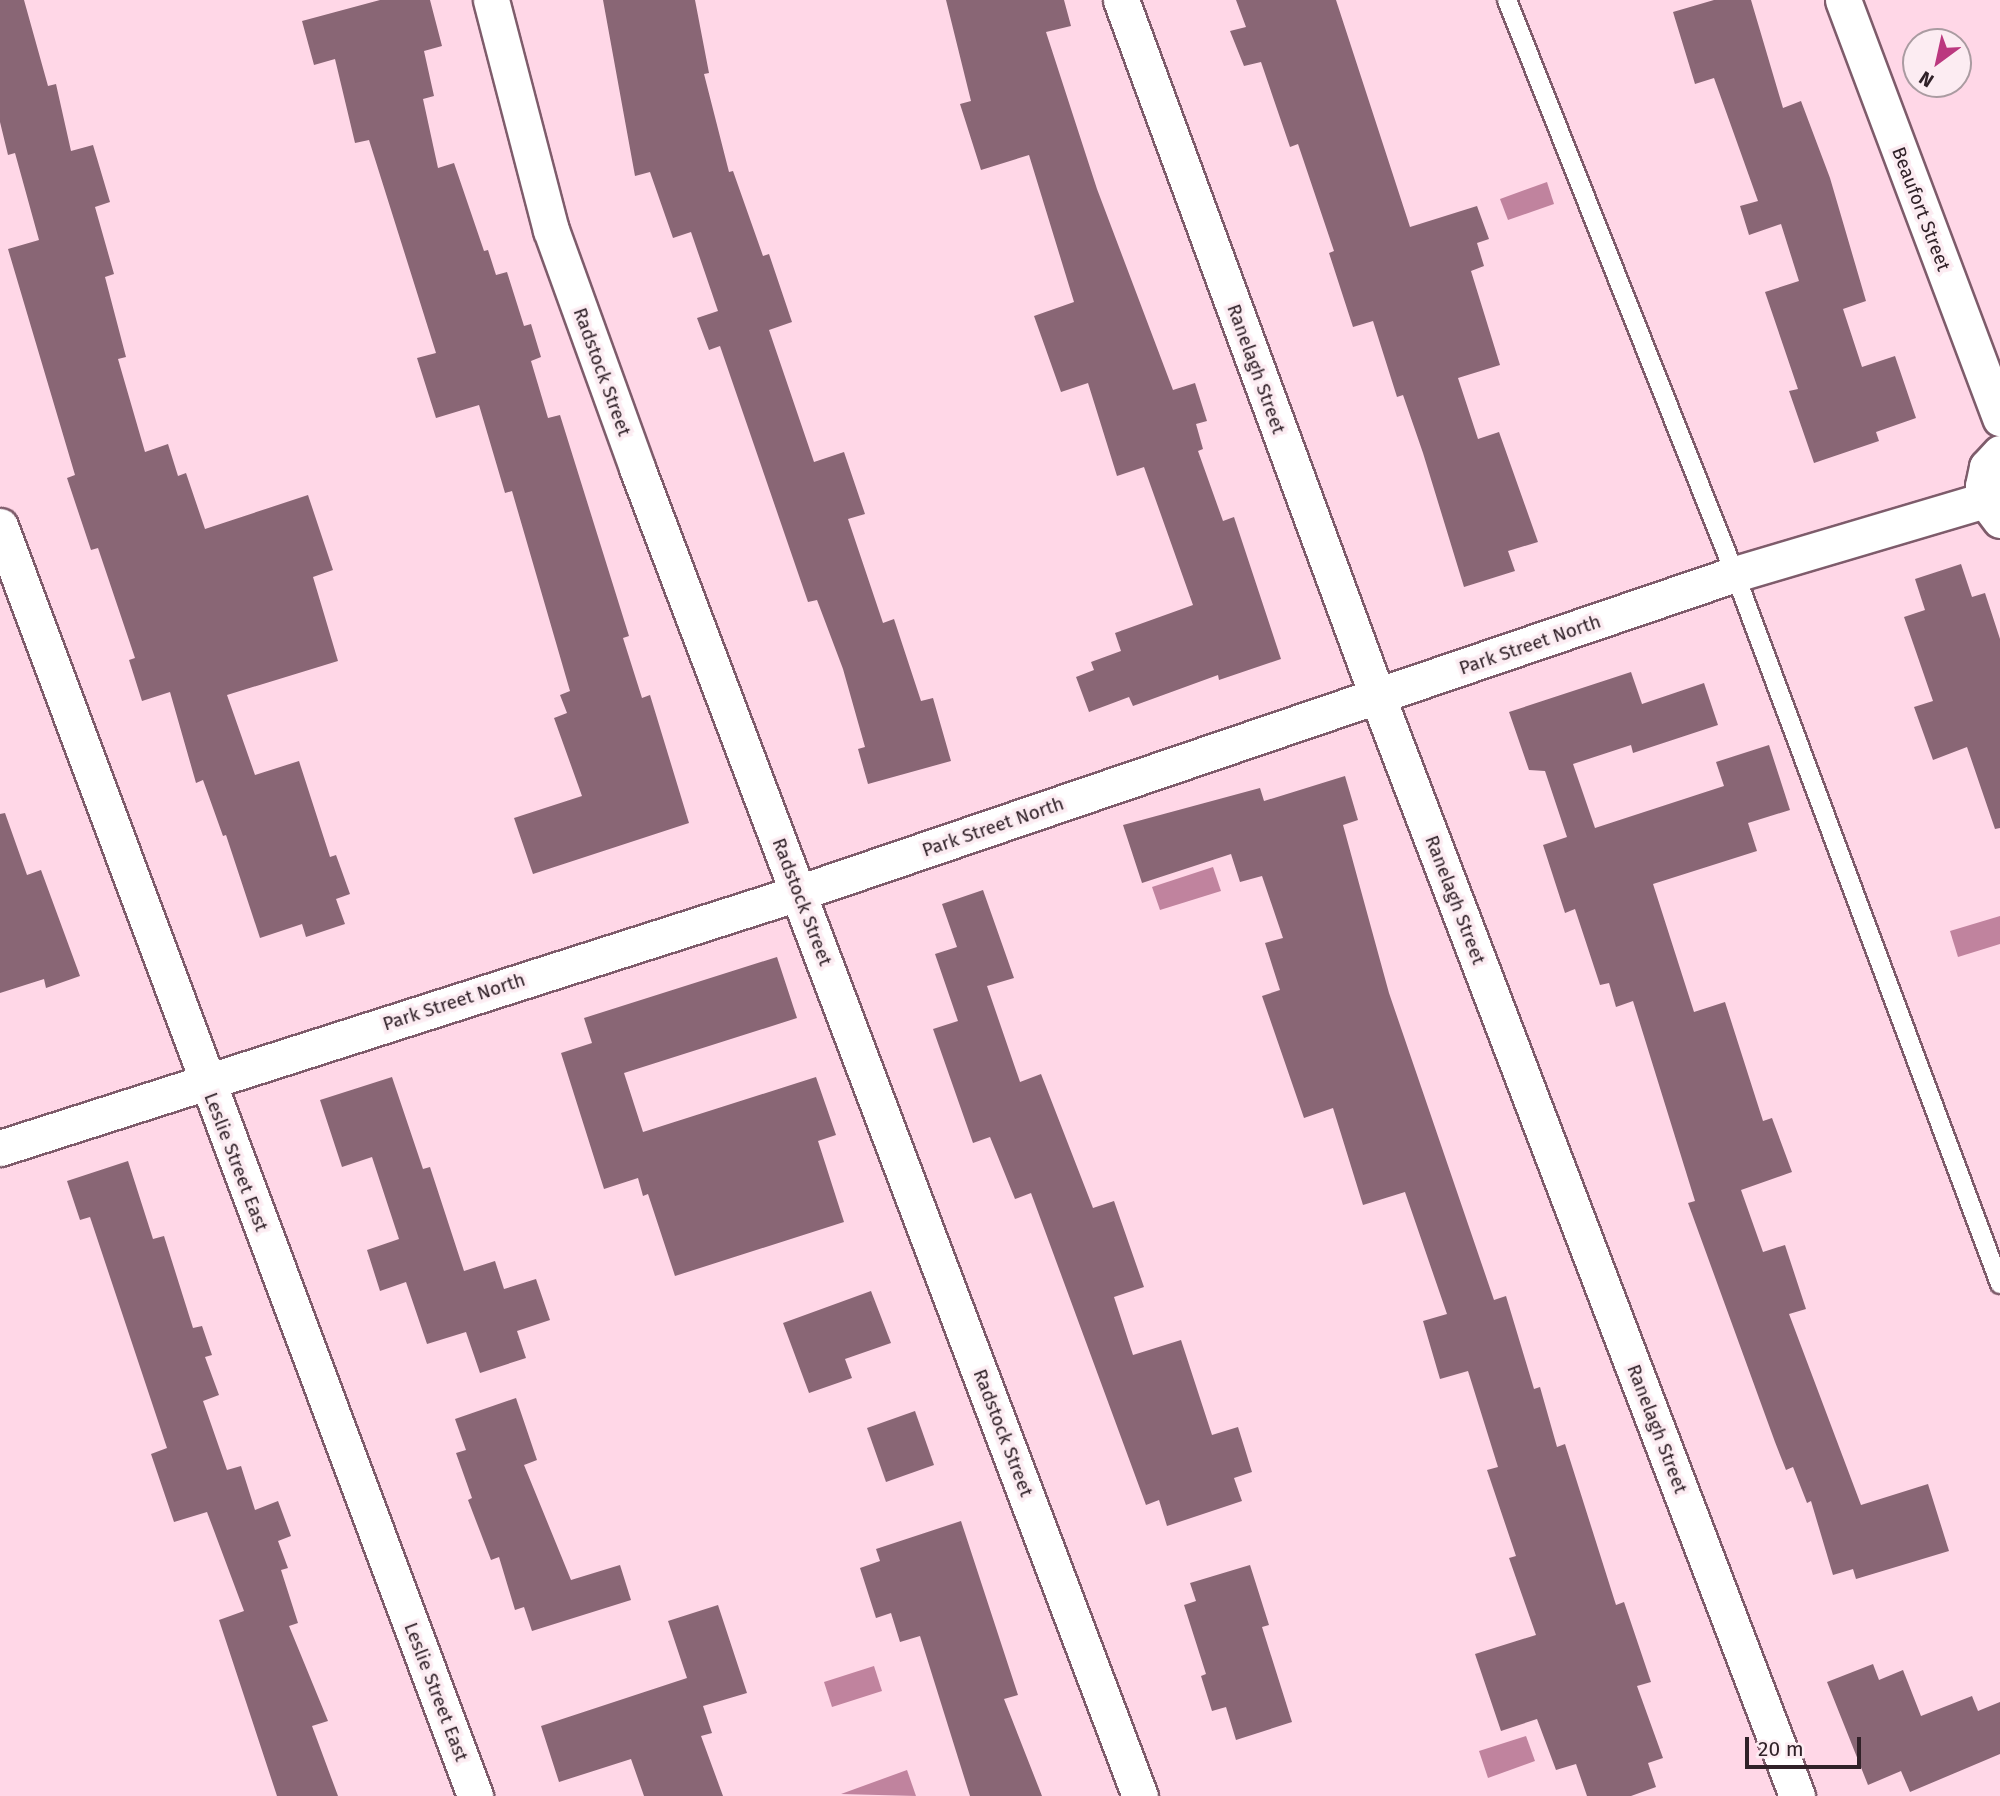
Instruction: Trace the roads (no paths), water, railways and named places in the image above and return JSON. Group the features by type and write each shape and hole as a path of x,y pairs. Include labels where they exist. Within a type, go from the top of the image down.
{"street":[{"name":"Radstock Street","path":"491,0 551,230 798,893 1140,1796"},
{"name":"Ranelagh Street","path":"1121,0 1378,698 1797,1796"},
{"name":"Beaufort Street","path":"1843,0 2000,418"},
{"path":"1992,510 1987,467 2000,453"},
{"name":"Park Street North","path":"0,1148 798,893 1378,698 1735,574 1992,510"},
{"name":"Leslie Street East","path":"0,526 205,1082 475,1796"}],"lane":[{"path":"1507,0 1735,574 2000,1284"}]}
